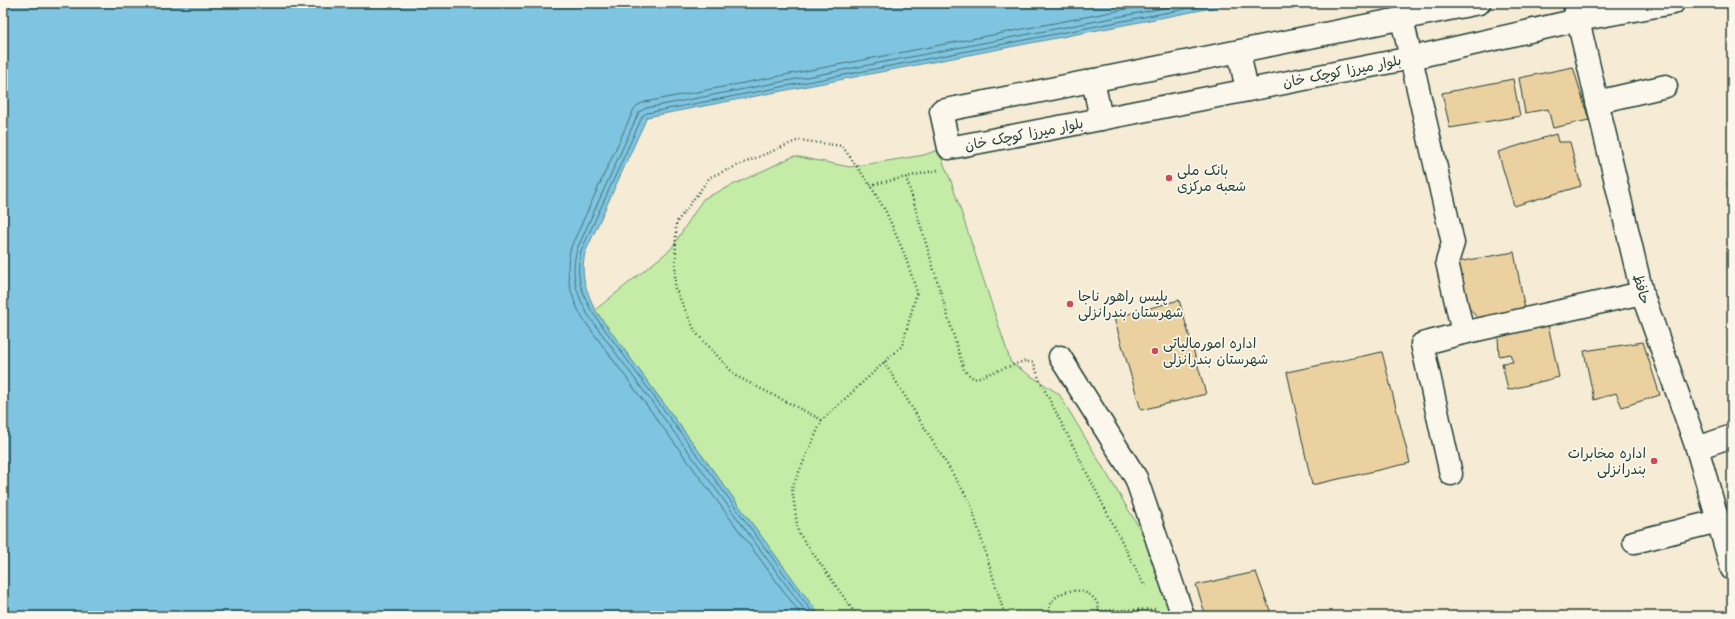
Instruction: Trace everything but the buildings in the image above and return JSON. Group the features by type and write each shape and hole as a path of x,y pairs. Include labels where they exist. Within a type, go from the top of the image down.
{"street":[{"name":"بلوار میرزا کوچک خان","path":"1480,3 941,111 949,148 1101,120 1411,58 1576,12 1673,3"},
{"name":"حافظ","path":"1576,12 1642,293 1697,448 1732,569"},
{"path":"1402,19 1453,243 1447,262 1463,332"},
{"path":"1239,52 1247,90"},
{"path":"1093,80 1101,120"},
{"path":"1597,102 1666,86"},
{"path":"1451,474 1422,344 1463,332 1642,293"},
{"path":"1060,357 1136,478 1181,612"},
{"path":"1697,448 1732,436"},
{"path":"1634,542 1718,521"}],"path":[{"path":"822,420 736,376 696,333 675,288 676,223 710,177 799,140 842,146 870,185 886,212 904,254 917,292 902,346 822,420 792,488 798,532 857,616"},
{"path":"870,185 947,168 949,148"},
{"path":"906,177 964,370 974,379 1024,361 1034,364 1039,379 1144,585 1172,586"},
{"path":"884,362 970,502 1005,616"},
{"path":"1050,616 1050,606 1059,594 1073,590 1087,593 1097,603 1100,616"},
{"path":"1098,611 1181,612"}],"green space":[{"path":"938,150 951,181 1011,363 1059,394 1149,544 1171,616 820,616 595,310 671,249 703,199 794,156 850,167 924,155"}],"water":[{"path":"3,3 1238,3 647,117 585,253 583,269 587,289 595,310 820,616 3,616"}],"place":[{"name":"بانک ملی شعبه مرکزی","path":"1169,178"},
{"name":"پلیس راهور ناجا شهرستان بندرانزلی","path":"1070,304"},
{"name":"اداره امورمالیاتی شهرستان بندرانزلی","path":"1155,351"},
{"name":"اداره مخابرات بندرانزلی","path":"1654,461"}]}
